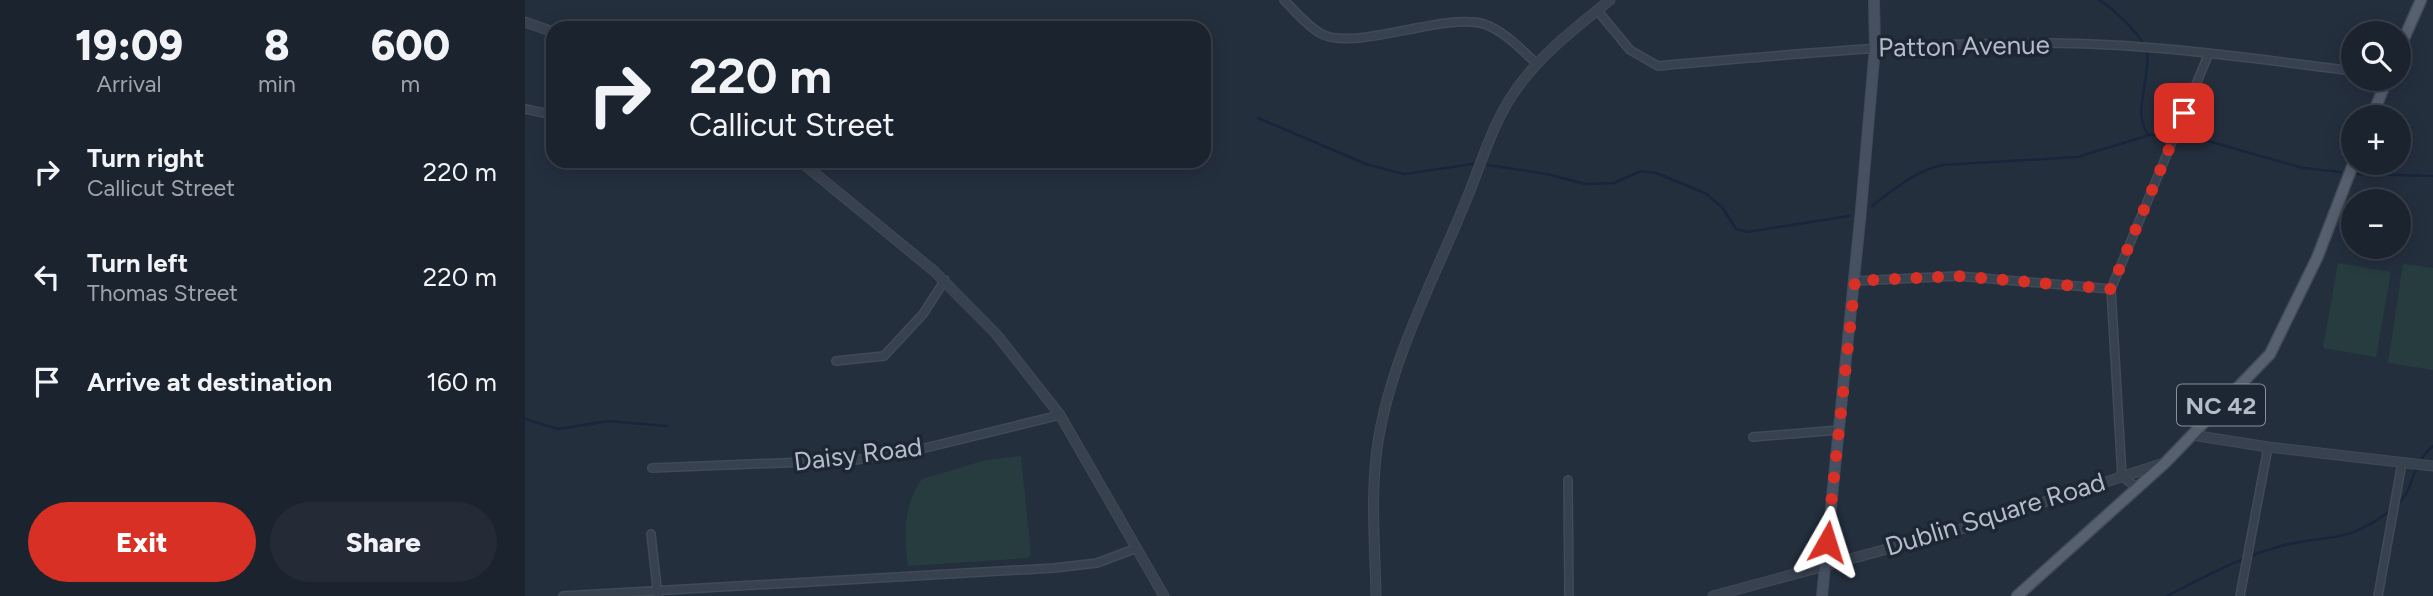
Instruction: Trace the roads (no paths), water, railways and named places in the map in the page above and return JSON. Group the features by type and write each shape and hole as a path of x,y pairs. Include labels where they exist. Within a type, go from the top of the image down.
{"main road":[{"path":"1822,596 1855,281 1875,47 1874,0"},
{"path":"2411,23 2421,0"},
{"name":"NC 42","path":"2017,596 2165,463 2270,354 2317,258 2349,175"}],"street":[{"path":"1284,0 1321,34 1341,38 1458,23 1483,24 1510,40 1536,63"},
{"path":"1376,596 1375,475 1385,410 1414,327 1495,131 1515,90 1536,63 1611,0"},
{"name":"Patton Avenue","path":"1597,10 1630,50 1658,66 1875,47 2038,43 2209,53 2341,69"},
{"path":"525,22 546,30"},
{"path":"2137,488 2122,476 2111,289 2209,53"},
{"path":"525,110 546,114"},
{"path":"808,168 944,280 997,335 1060,415 1164,596"},
{"path":"1855,281 1958,276 2111,289"},
{"path":"836,361 884,356 923,314 944,280"},
{"name":"Daisy Road","path":"652,468 855,460 917,450 1060,415"},
{"path":"1753,437 1839,430"},
{"path":"2192,435 2267,447 2349,454 2433,466"},
{"path":"2240,596 2267,447"},
{"name":"Dublin Square Road","path":"1713,596 1961,529 2165,463"},
{"path":"2378,596 2402,463"},
{"path":"1568,480 1569,596"},
{"path":"651,534 658,593"},
{"path":"563,596 658,593 1053,568 1097,563 1136,548"}],"waterway":[{"path":"2099,0 2127,23 2145,46 2147,63 2142,117 2149,135"},
{"path":"1258,118 1366,164 1404,174 1473,164"},
{"path":"1872,206 1914,176 1942,165 2078,157 2149,135 2172,132"},
{"path":"2183,134 2303,168 2341,172"},
{"path":"1488,165 1547,174 1585,184 1614,183 1641,171 1656,173 1705,193 1722,207 1736,229 1747,232 1849,216"},
{"path":"2395,175 2433,176"},
{"path":"525,419 558,429 608,421 667,426"},
{"path":"2167,596 2254,555 2285,545 2339,536 2362,529 2399,503 2419,463 2433,446"}]}
